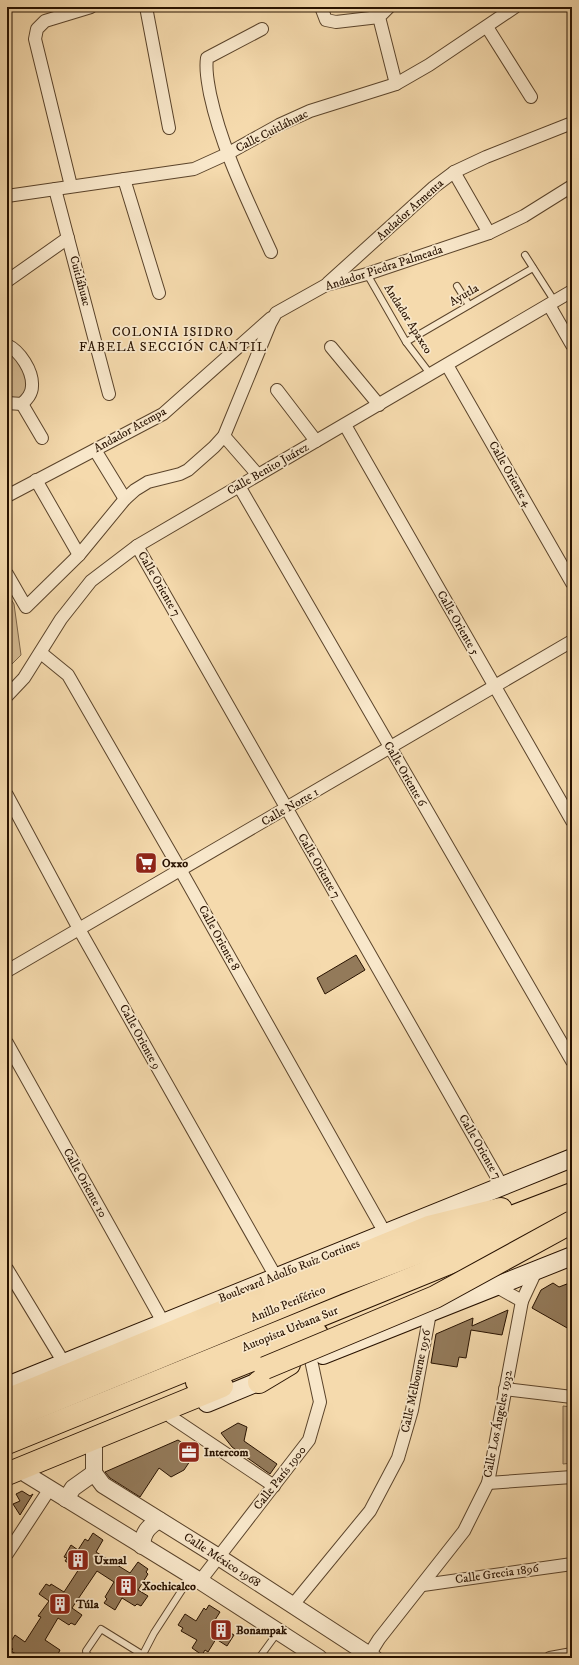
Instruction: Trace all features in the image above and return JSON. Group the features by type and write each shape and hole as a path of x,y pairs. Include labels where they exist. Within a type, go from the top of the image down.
{"highway":[{"path":"7,1400 429,1227 572,1191"},
{"name":"Anillo Periférico","path":"7,1420 336,1284 572,1194"},
{"name":"Autopista Urbana Sur","path":"7,1428 572,1202"},
{"name":"Autopista Urbana Sur","path":"7,1443 572,1213"},
{"path":"17,1474 434,1297 572,1222"},
{"path":"7,1454 241,1365 572,1230"},
{"path":"259,1382 382,1308"}],"main road":[{"name":"Boulevard Adolfo Ruiz Cortines","path":"7,1386 572,1158"},
{"path":"7,1482 17,1474 94,1448 572,1256"}],"street":[{"path":"72,186 35,39 37,29 45,22 91,7"},
{"path":"146,7 169,128"},
{"path":"321,7 326,20 336,22 379,17 389,7"},
{"name":"Calle Cuitláhuac","path":"7,196 194,169 227,154 279,125 310,111 396,84 429,65 516,7"},
{"path":"379,17 396,84"},
{"path":"487,27 530,97"},
{"path":"262,29 207,58 205,68 215,116 227,154 271,252"},
{"name":"Andador Armenta","path":"326,285 434,187 454,172 486,157 572,123"},
{"path":"454,172 489,232"},
{"path":"124,179 159,293"},
{"name":"Andador Piedra Palmeada","path":"276,313 326,285 367,274 489,232 524,216 572,186"},
{"name":"Cuitláhuac","path":"55,188 109,394"},
{"name":"Cuitláhuac","path":"7,281 68,238"},
{"name":"Calle Benito Juárez","path":"7,696 24,678 61,619 91,581 115,560 316,441 447,366 572,291"},
{"path":"552,303 572,345"},
{"path":"7,574 26,608 79,555 125,499 148,482 180,474 188,470 214,447 224,436 270,324 276,313"},
{"name":"Andador Atempa","path":"7,496 163,414 276,313"},
{"path":"7,345 19,354 31,376 32,386 30,396 22,404 7,403"},
{"path":"330,347 379,405"},
{"name":"Calle Oriente 4","path":"447,366 572,583"},
{"path":"278,390 316,441"},
{"path":"22,404 42,438"},
{"name":"Calle Oriente 5","path":"344,425 572,821"},
{"path":"224,436 258,475"},
{"path":"96,450 125,499"},
{"path":"36,480 79,555"},
{"name":"Calle Oriente 6","path":"239,486 572,1061"},
{"name":"Calle Oriente 7","path":"137,546 502,1186"},
{"name":"Calle Norte 1","path":"7,971 572,641"},
{"name":"Calle Oriente 8","path":"41,653 68,675 181,870 385,1233"},
{"name":"Calle Oriente 9","path":"7,795 79,929 276,1277"},
{"name":"Calle Oriente 10","path":"7,1043 164,1322"},
{"path":"7,1269 64,1363"},
{"name":"Calle Los Ángeles 1932","path":"371,1657 379,1639 464,1531 488,1483 504,1389 522,1301 536,1271"},
{"path":"497,1287 522,1301"},
{"name":"Calle Melbourne 1956","path":"292,1606 370,1511 398,1458 412,1410 430,1313"},
{"name":"Calle París 1900","path":"196,1579 218,1556 309,1440 320,1402 312,1360"},
{"path":"504,1389 572,1397"},
{"path":"171,1417 274,1486"},
{"path":"66,1499 73,1488 94,1473 94,1448"},
{"name":"Calle México 1968","path":"94,1473 103,1485 140,1510 218,1556 371,1657"},
{"path":"17,1474 66,1499 124,1534 319,1658"},
{"path":"488,1483 572,1477"},
{"path":"7,1554 49,1490"},
{"path":"124,1534 135,1530 139,1522 140,1510"},
{"path":"142,1546 143,1536 149,1527 159,1520"},
{"name":"Calle Grecia 1896","path":"423,1585 572,1564"},
{"path":"550,1658 572,1654"}],"lane":[{"path":"525,255 552,303"},
{"name":"Ayutla","path":"406,342 533,268"},
{"name":"Andador Apaxco","path":"367,274 406,342 431,375"},
{"path":"457,286 469,305"},
{"path":"92,1658 86,1653 86,1651 101,1629 142,1656 154,1632 196,1579"},
{"path":"259,1658 278,1632"}],"shaded area":[{"path":"7,350 15,355 28,381 23,398 7,397"},
{"path":"7,592 14,604 21,655 7,669"},
{"path":"563,1406 572,1407 572,1463 563,1464"}],"building":[{"path":"356,955 365,970 325,994 317,978"},
{"path":"572,1282 572,1323 569,1329 532,1308 541,1290 553,1283 559,1287"},
{"path":"508,1310 502,1335 471,1330 466,1358 459,1357 457,1367 431,1363 436,1334 473,1318 472,1326"},
{"path":"238,1423 247,1427 244,1441 277,1464 270,1474 232,1447 221,1433"},
{"path":"178,1440 196,1452 184,1470 171,1477 159,1468 140,1497 110,1478 105,1472"},
{"path":"22,1491 30,1496 33,1494 20,1515 13,1504 20,1501 16,1494"},
{"path":"93,1533 103,1540 96,1552 130,1573 138,1562 148,1569 146,1572 148,1574 138,1590 148,1596 141,1606 137,1604 135,1606 122,1598 115,1610 104,1603 107,1599 105,1597 114,1582 97,1571 72,1608 82,1615 75,1625 71,1623 69,1625 58,1618 45,1640 60,1650 56,1658 22,1658 11,1651 13,1649 8,1646 15,1635 25,1642 41,1617 38,1616 49,1601 39,1594 46,1584 50,1586 51,1584 64,1592 79,1569 65,1561 67,1558 64,1557 71,1545 78,1550 85,1539 88,1541"},
{"name":"Bonampak","path":"209,1605 220,1612 215,1620 231,1630 229,1632 234,1635 227,1646 216,1639 208,1652 205,1650 202,1655 192,1648 197,1640 181,1631 183,1628 178,1625 185,1614 196,1621 204,1608 206,1610"}],"place":[{"name":"Oxxo","path":"146,863"},
{"name":"Intercom","path":"189,1452"},
{"name":"Uxmal","path":"78,1560"},
{"name":"Xochicalco","path":"126,1586"},
{"name":"Túla","path":"60,1604"},
{"name":"Bonampak","path":"221,1630"}],"district":[{"name":"COLONIA ISIDRO FABELA SECCIÓN CANTIL","path":"173,340"}]}
